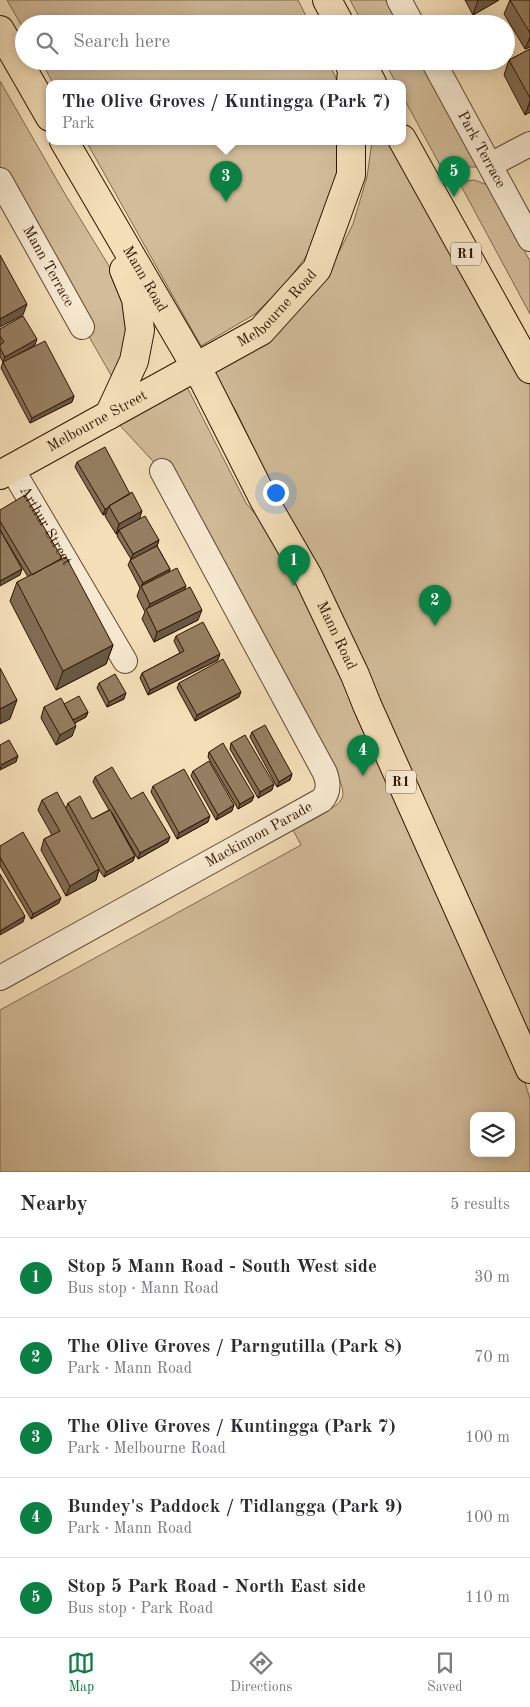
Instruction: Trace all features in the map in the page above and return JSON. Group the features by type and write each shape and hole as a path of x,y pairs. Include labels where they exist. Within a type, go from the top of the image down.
{"main road":[{"path":"325,0 330,15"},
{"path":"325,0 334,15"},
{"path":"0,30 15,56"},
{"path":"23,70 46,110"},
{"name":"Mann Road","path":"66,145 195,366 264,500 308,576 355,675 530,1069"},
{"name":"Melbourne Road","path":"195,366 261,330 317,269 351,175 351,145"},
{"name":"R1","path":"405,145 530,369"},
{"path":"86,180 136,299 140,330 134,361 109,415"},
{"name":"Melbourne Street","path":"6,472 195,366"}],"street":[{"path":"399,0 407,15"},
{"name":"Park Terrace","path":"438,70 530,239"},
{"path":"490,165 530,144"},
{"name":"Mann Terrace","path":"0,180 82,327"},
{"name":"Mackinnon Parade","path":"0,978 322,800 327,795 329,783 325,773 162,470"},
{"name":"Arthur Street","path":"6,472 125,662"}],"shaded area":[{"path":"7,0 298,0 306,15 16,15"},
{"path":"350,0 386,0 394,15 358,15"},
{"path":"46,70 332,70 336,80 51,80"},
{"path":"389,70 425,70 478,167 441,167 406,102 406,80 394,80"},
{"path":"0,81 65,194 128,297 130,327 120,391 0,180"},
{"path":"88,145 341,145 338,173 318,235 305,258 282,288 255,314 201,346"},
{"path":"371,145 390,145 530,386 530,1051 484,930 378,700 236,411 209,367 324,275 340,250 353,224 367,177"},
{"path":"474,180 488,185 530,261 530,314 459,182"},
{"path":"183,379 246,503 278,541 299,579 520,1066 530,1099 530,1172 0,1172 0,1010 301,845 293,830 332,808 341,800 343,795 340,781 172,475 162,471 114,419"}],"building":[{"path":"510,0 530,0 530,33"},
{"path":"530,49 530,98 515,70 515,57"},
{"path":"0,255 27,304 0,319"},
{"path":"23,316 37,339 5,357 0,348 0,345 4,342 0,336 0,329"},
{"path":"45,341 74,396 32,418 3,362"},
{"path":"105,447 130,494 105,509 77,462"},
{"path":"132,492 142,511 119,524 109,506"},
{"path":"25,495 62,558 32,575 0,521 0,510"},
{"path":"145,516 159,540 133,554 119,530"},
{"path":"0,530 22,569 0,581"},
{"path":"157,546 170,569 143,583 130,560"},
{"path":"66,557 113,645 63,671 17,582"},
{"path":"177,568 186,586 150,604 141,586"},
{"path":"190,587 202,610 157,632 146,609"},
{"path":"203,622 220,654 150,690 142,673 184,651 176,636"},
{"path":"223,659 241,692 197,715 179,683"},
{"path":"0,668 17,700 0,709"},
{"path":"115,674 126,693 109,702 99,683"},
{"path":"79,696 88,712 73,720 64,704"},
{"path":"61,698 76,726 60,735 44,707"},
{"path":"265,725 292,774 279,782 252,732"},
{"path":"245,735 274,784 260,792 231,743"},
{"path":"9,740 18,756 1,765 0,745"},
{"path":"223,743 254,796 240,804 209,752"},
{"path":"209,761 234,805 218,815 193,771"},
{"path":"112,767 131,799 143,792 170,837 140,853 95,777"},
{"path":"184,769 210,816 179,833 153,786"},
{"path":"57,792 99,869 70,886 44,839 60,831 42,800"},
{"path":"80,796 92,819 110,810 135,856 106,872 68,803"},
{"path":"23,832 61,898 33,914 0,857 0,846"},
{"path":"0,874 25,916 0,931"}],"place":[{"name":"Stop 5 Park Road - North East side","path":"454,197"},
{"name":"The Olive Groves / Kuntingga (Park 7)","path":"226,202"},
{"name":"Stop 5 Mann Road - South West side","path":"294,586"},
{"name":"The Olive Groves / Parngutilla (Park 8)","path":"435,626"},
{"name":"Bundey's Paddock / Tidlangga (Park 9)","path":"363,776"}]}
